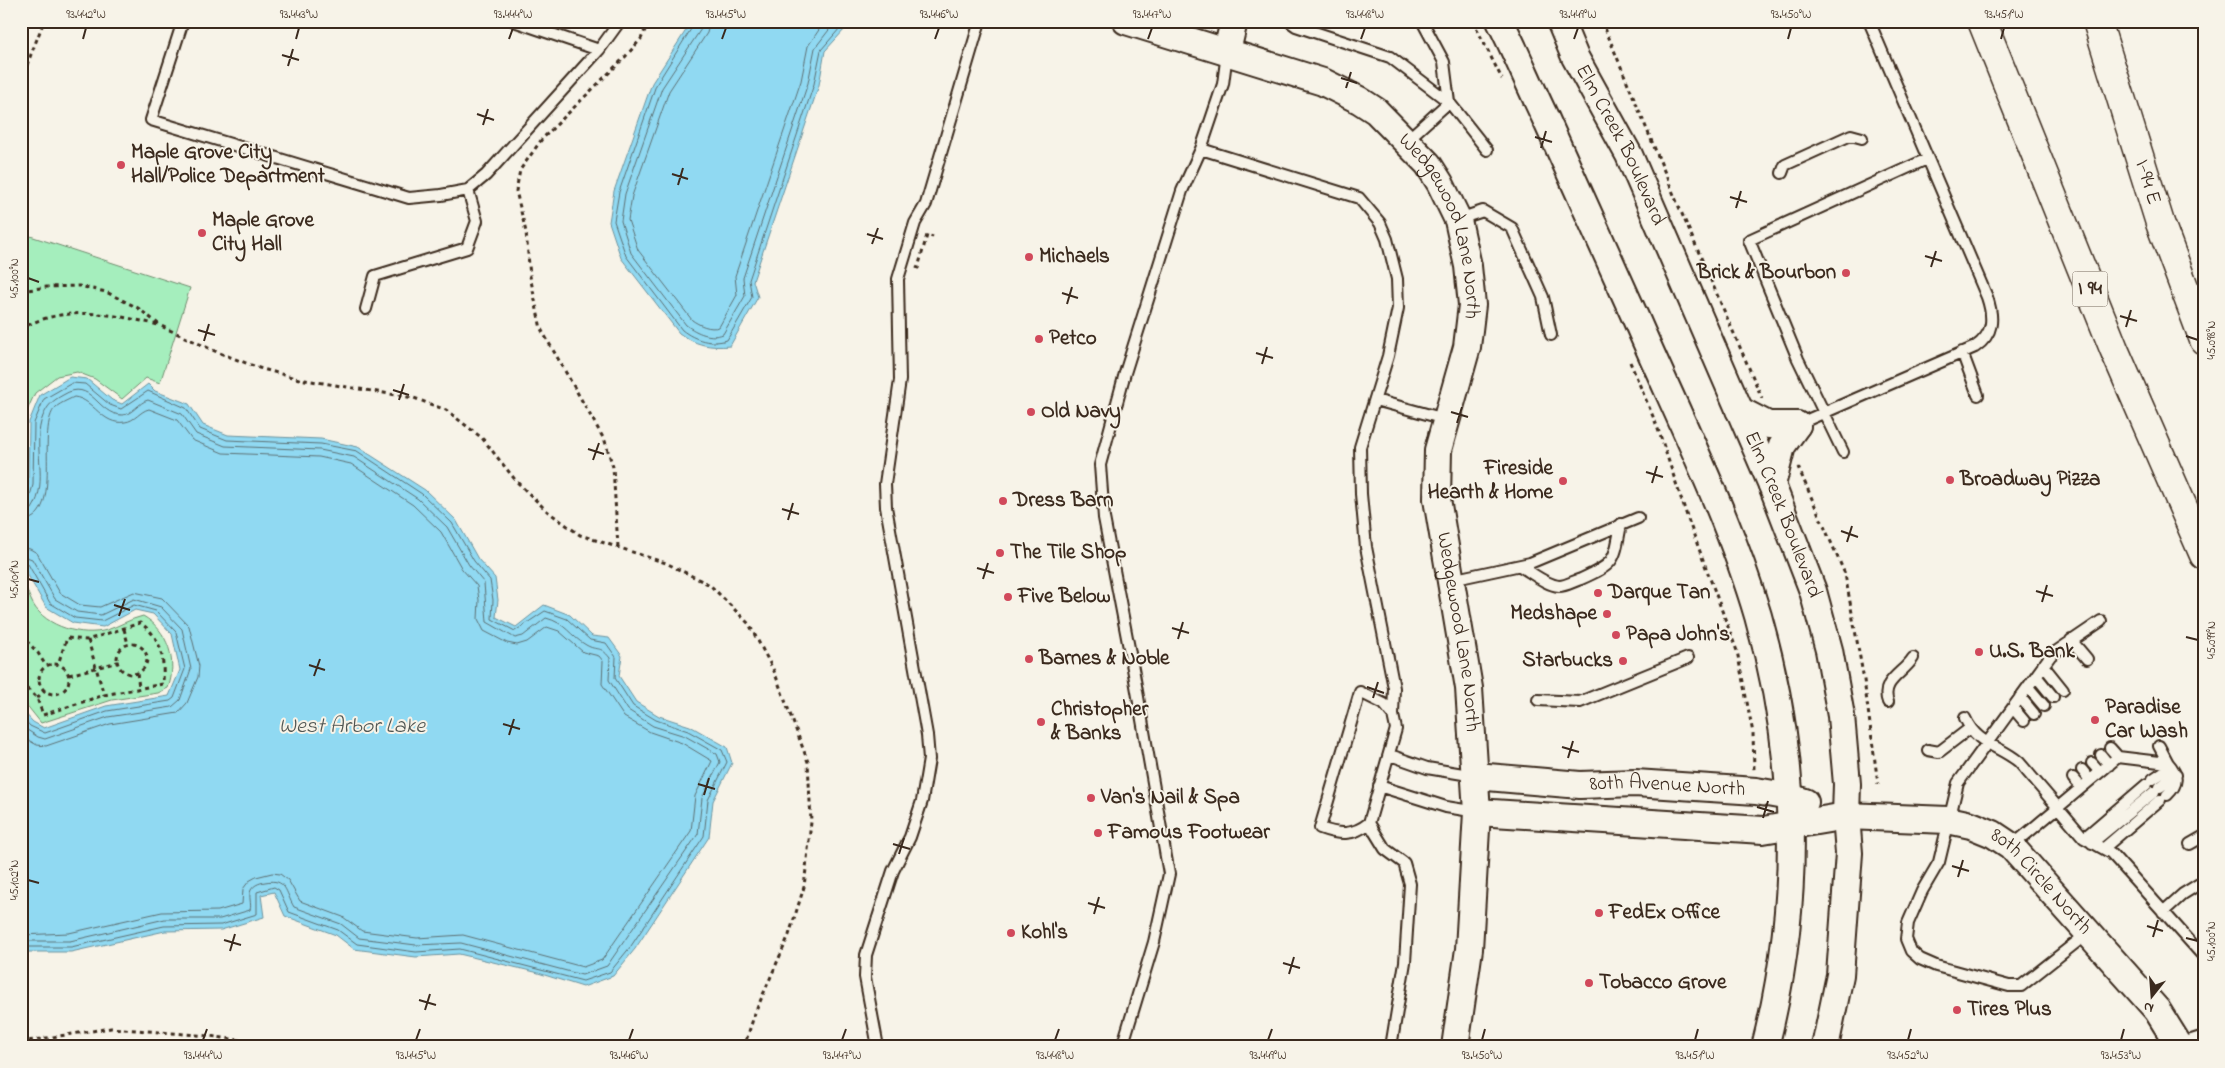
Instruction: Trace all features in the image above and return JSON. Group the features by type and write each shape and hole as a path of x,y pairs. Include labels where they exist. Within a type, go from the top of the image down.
{"highway":[{"name":"I 94","path":"1982,21 2114,349 2204,555"},
{"name":"I-94 E","path":"2097,21 2160,223 2204,340"}],"street":[{"name":"Wedgewood Lane North","path":"1126,21 1323,82 1376,111 1407,140 1440,182 1458,220 1468,266 1472,306 1466,347 1438,450 1437,499 1469,688 1477,812 1469,950 1455,1047"},
{"path":"1227,51 1234,21"},
{"path":"1500,21 1586,205 1723,520 1757,614 1778,698 1790,797 1791,826 1791,897 1774,1011 1765,1047"},
{"name":"Elm Creek Boulevard","path":"1560,21 1575,57 1629,155 1740,410 1772,485 1813,591 1829,650 1842,716 1847,784 1846,816 1849,853 1847,904 1840,975 1825,1047"},
{"path":"1740,410 1761,423 1786,430 1772,485"},
{"name":"80th Avenue North","path":"1476,776 1580,785 1635,783 1756,791 1790,797 1846,816"},
{"name":"80th Avenue North","path":"1477,812 1763,830 1846,816"},
{"name":"80th Circle North","path":"1846,816 1948,820 1971,824 1993,834 2012,846 2157,1010 2180,1046"}],"lane":[{"path":"183,21 151,120 409,198 468,190 486,176 599,50 620,21"},
{"path":"514,21 599,50"},
{"path":"878,1047 865,977 866,954 893,870 910,837 922,801 929,759 927,735 886,507 885,484 900,380 898,279 915,223 926,204 980,21"},
{"path":"1422,21 1444,62 1449,102"},
{"path":"1786,430 1974,347 1987,336 1992,322 1991,309 1869,21"},
{"path":"1294,23 1390,57 1449,102 1487,150"},
{"path":"1122,1047 1154,942 1169,874 1133,665 1104,518 1099,475 1123,382 1164,247 1182,191 1201,149 1223,84 1227,51"},
{"path":"1407,140 1449,102"},
{"path":"1782,173 1785,165 1851,135 1862,138"},
{"path":"1201,149 1359,198 1380,223 1392,257 1397,279 1398,308 1394,332 1360,446 1361,494 1366,547 1394,688 1396,729 1369,823 1361,829 1348,834 1335,834 1320,828 1360,692 1384,704 1394,715"},
{"path":"1842,452 1798,359 1749,240 1927,159"},
{"path":"366,309 375,276 467,248 477,221 468,190"},
{"path":"1458,220 1483,211 1512,228 1542,297 1551,335"},
{"path":"1962,352 1978,395"},
{"path":"1375,400 1445,419"},
{"path":"1452,580 1520,566 1638,518"},
{"path":"1520,566 1552,584 1567,584 1609,565 1616,551 1621,524"},
{"path":"2089,932 2021,986 2010,986 1936,966 1920,959 1911,951 1906,939 1908,923 1922,892 1939,862 1958,783 2051,655 2101,621"},
{"path":"2071,640 2087,659"},
{"path":"1538,700 1580,702 1688,658"},
{"path":"1888,702 1886,696 1889,682 1908,668 1913,658"},
{"path":"2043,665 2063,690"},
{"path":"2036,676 2053,698"},
{"path":"2028,687 2044,706"},
{"path":"2020,697 2034,714"},
{"path":"2013,708 2024,722"},
{"path":"1965,718 1969,729 1987,744 2010,754 2019,762 2088,841 2104,848 2204,957"},
{"path":"1928,750 1939,752 1969,729"},
{"path":"2088,841 2157,790 2175,788 2172,769 2158,746"},
{"path":"2110,748 2121,757 2172,769"},
{"path":"1390,755 1427,768 1476,776"},
{"path":"2101,755 2109,765"},
{"path":"2012,846 2081,787 2121,757"},
{"path":"2092,763 2100,772"},
{"path":"2104,848 2157,790 2172,769"},
{"path":"2082,770 2090,780"},
{"path":"2073,778 2081,787"},
{"path":"1379,786 1446,807 1477,812"},
{"path":"1369,823 1385,849 1404,863 1410,884 1406,962 1391,1047"},
{"path":"2190,844 2204,836"},
{"path":"2163,912 2183,894 2204,881"},
{"path":"2180,1046 2204,1036"}],"path":[{"path":"21,80 44,21"},
{"path":"618,548 613,467 605,441 541,329 530,276 526,232 516,191 520,170 542,139 626,57 640,39 649,21"},
{"path":"1472,21 1503,81"},
{"path":"1602,21 1679,207 1786,430 1845,574 1864,680 1878,784"},
{"path":"920,258 927,235 933,237"},
{"path":"21,291 46,287 79,286 106,292 138,308 161,326"},
{"path":"21,329 59,314 122,316 161,326 217,352 260,368 299,379 414,398 446,410 482,438 517,482 547,511 580,535 666,563 710,585 749,624 774,671 808,762 811,822 804,887 789,935 755,1013 744,1047"},
{"path":"1626,353 1657,426 1689,522 1737,651 1753,733 1756,791"},
{"path":"21,683 37,698 44,715 104,695 163,684 164,660 159,644 149,629 140,623 88,640 67,638 58,664"},
{"path":"124,629 128,644"},
{"path":"21,635 38,653 46,666"},
{"path":"88,640 104,695"},
{"path":"128,644 143,648 147,657 145,667 136,673 127,673 118,662 118,653 128,644"},
{"path":"69,675 118,662"},
{"path":"58,664 65,668 69,675 68,684 62,691 54,693 45,690 40,678 46,666 58,664"},
{"path":"136,673 139,688"},
{"path":"37,698 45,690"},
{"path":"21,1042 111,1028 142,1029 291,1047"}],"green space":[{"path":"21,233 190,288 160,383 146,378 122,399 95,379 77,372 57,376 35,393 23,419 21,483"},
{"path":"21,575 31,601 39,612 47,619 65,628 76,631 97,632 143,616 152,622 165,638 169,648 172,668 168,688 158,693 112,700 41,723 21,698"}],"water":[{"path":"692,21 840,21 845,24 845,29 825,51 819,85 753,281 758,297 730,346 716,347 703,345 679,333 621,258 609,222 614,191 652,83"},
{"name":"West Arbor Lake","path":"70,377 87,379 112,400 122,404 148,384 155,391 189,404 203,425 228,435 321,439 358,447 425,490 456,520 478,559 495,578 498,600 496,617 516,627 544,605 570,615 592,636 609,638 622,656 619,676 636,702 659,716 690,726 727,747 732,763 713,801 709,837 635,949 613,976 583,987 535,972 459,954 416,957 354,949 336,935 285,916 274,892 261,895 264,917 221,930 165,931 71,952 29,952 21,960 21,709 33,722 44,728 106,706 169,696 180,670 172,634 153,614 135,610 103,627 73,623 46,607 21,563 21,506 28,485 29,422 40,395"}],"place":[{"name":"Maple Grove City Hall/Police Department","path":"121,165"},
{"name":"Maple Grove City Hall","path":"202,233"},
{"name":"Michaels","path":"1029,257"},
{"name":"Brick & Bourbon","path":"1846,273"},
{"name":"Petco","path":"1039,339"},
{"name":"Old Navy","path":"1031,412"},
{"name":"Broadway Pizza","path":"1950,480"},
{"name":"Fireside Hearth & Home","path":"1563,481"},
{"name":"Dress Barn","path":"1003,501"},
{"name":"The Tile Shop","path":"1000,553"},
{"name":"Darque Tan","path":"1598,593"},
{"name":"Five Below","path":"1008,597"},
{"name":"Medshape","path":"1607,614"},
{"name":"Papa John's","path":"1616,635"},
{"name":"U.S. Bank","path":"1979,652"},
{"name":"Barnes & Noble","path":"1029,659"},
{"name":"Starbucks","path":"1623,661"},
{"name":"Paradise Car Wash","path":"2095,720"},
{"name":"Christopher & Banks","path":"1041,722"},
{"name":"Van's Nail & Spa","path":"1091,798"},
{"name":"Famous Footwear","path":"1098,833"},
{"name":"FedEx Office","path":"1599,913"},
{"name":"Kohl's","path":"1011,933"},
{"name":"Tobacco Grove","path":"1589,983"},
{"name":"Tires Plus","path":"1957,1010"}]}
